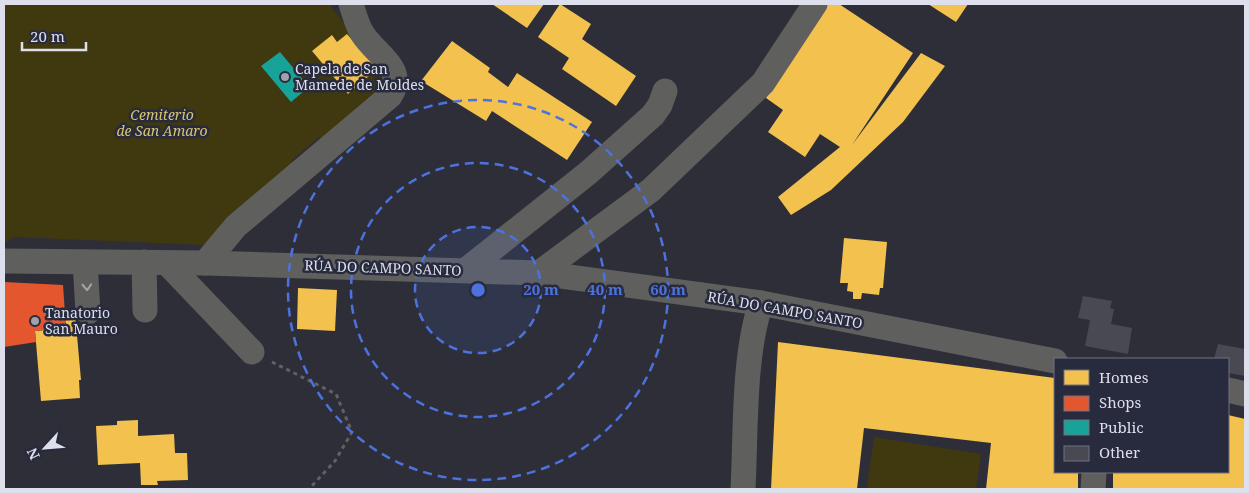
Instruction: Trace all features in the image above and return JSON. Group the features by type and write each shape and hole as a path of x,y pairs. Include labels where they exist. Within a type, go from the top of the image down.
{"street":[{"path":"205,263 236,226 390,96 396,87 397,78 392,69 361,33 351,4"},
{"path":"539,273 651,190 764,83 815,4"},
{"path":"466,270 588,173 653,115 660,105 665,91"},
{"name":"RÚA DO CAMPO SANTO","path":"4,261 205,263 539,273 761,303 1054,361"},
{"path":"85,262 88,312"},
{"path":"144,310 156,262 252,352"},
{"path":"742,489 750,354 756,318 761,303"},
{"path":"1229,390 1245,394"},
{"path":"1093,489 1094,473"}],"path":[{"path":"252,352 336,394 352,432 335,461 309,489"}],"green space":[{"name":"Cemiterio de San Amaro","path":"4,4 332,4 331,7 389,78 388,93 325,145 319,137 291,161 297,168 205,245 14,237 6,242 4,241"},
{"path":"874,437 981,454 976,489 869,489 867,486"}],"building: Homes":[{"path":"492,4 544,4 527,28"},
{"path":"560,4 591,24 582,39 636,76 616,106 562,69 569,58 538,37"},
{"path":"828,4 839,4 913,53 852,145 921,53 945,66 903,122 831,190 791,215 778,197 840,147 820,134 805,157 768,132 783,110 766,98"},
{"path":"928,4 968,4 956,22"},
{"path":"347,34 377,69 348,94 312,51 332,35 337,42"},
{"path":"452,41 490,68 488,72 508,87 517,73 592,122 567,160 492,111 486,121 421,81"},
{"path":"844,238 887,242 883,288 880,288 879,295 862,293 861,299 853,299 853,292 847,291 848,283 840,283"},
{"path":"298,288 337,290 335,331 297,329"},
{"path":"75,313 81,380 79,380 80,398 41,401 35,331 66,328 65,314"},
{"path":"778,342 1054,378 1054,473 1078,473 1078,489 986,489 991,443 864,428 857,489 771,489"},
{"path":"1229,415 1245,419 1245,489 1113,489 1113,473 1229,473"},
{"path":"138,420 138,436 174,434 175,453 187,453 188,480 157,481 158,485 141,485 140,463 98,465 96,426 117,425 117,421"}],"building: Shops":[{"name":"Tanatorio San Mauro","path":"4,282 63,285 66,328 35,331 36,342 4,347"}],"building: Public":[{"name":"Capela de San Mamede de Moldes","path":"280,52 309,87 291,102 261,66"}],"building: Other":[{"path":"1083,296 1112,301 1110,308 1114,309 1111,324 1132,328 1128,354 1085,346 1090,320 1078,318"},
{"path":"1218,344 1245,349 1245,376 1229,373 1229,358 1214,358"}],"place":[{"name":"Capela de San Mamede de Moldes","path":"285,77"},
{"name":"Tanatorio San Mauro","path":"35,321"}]}
